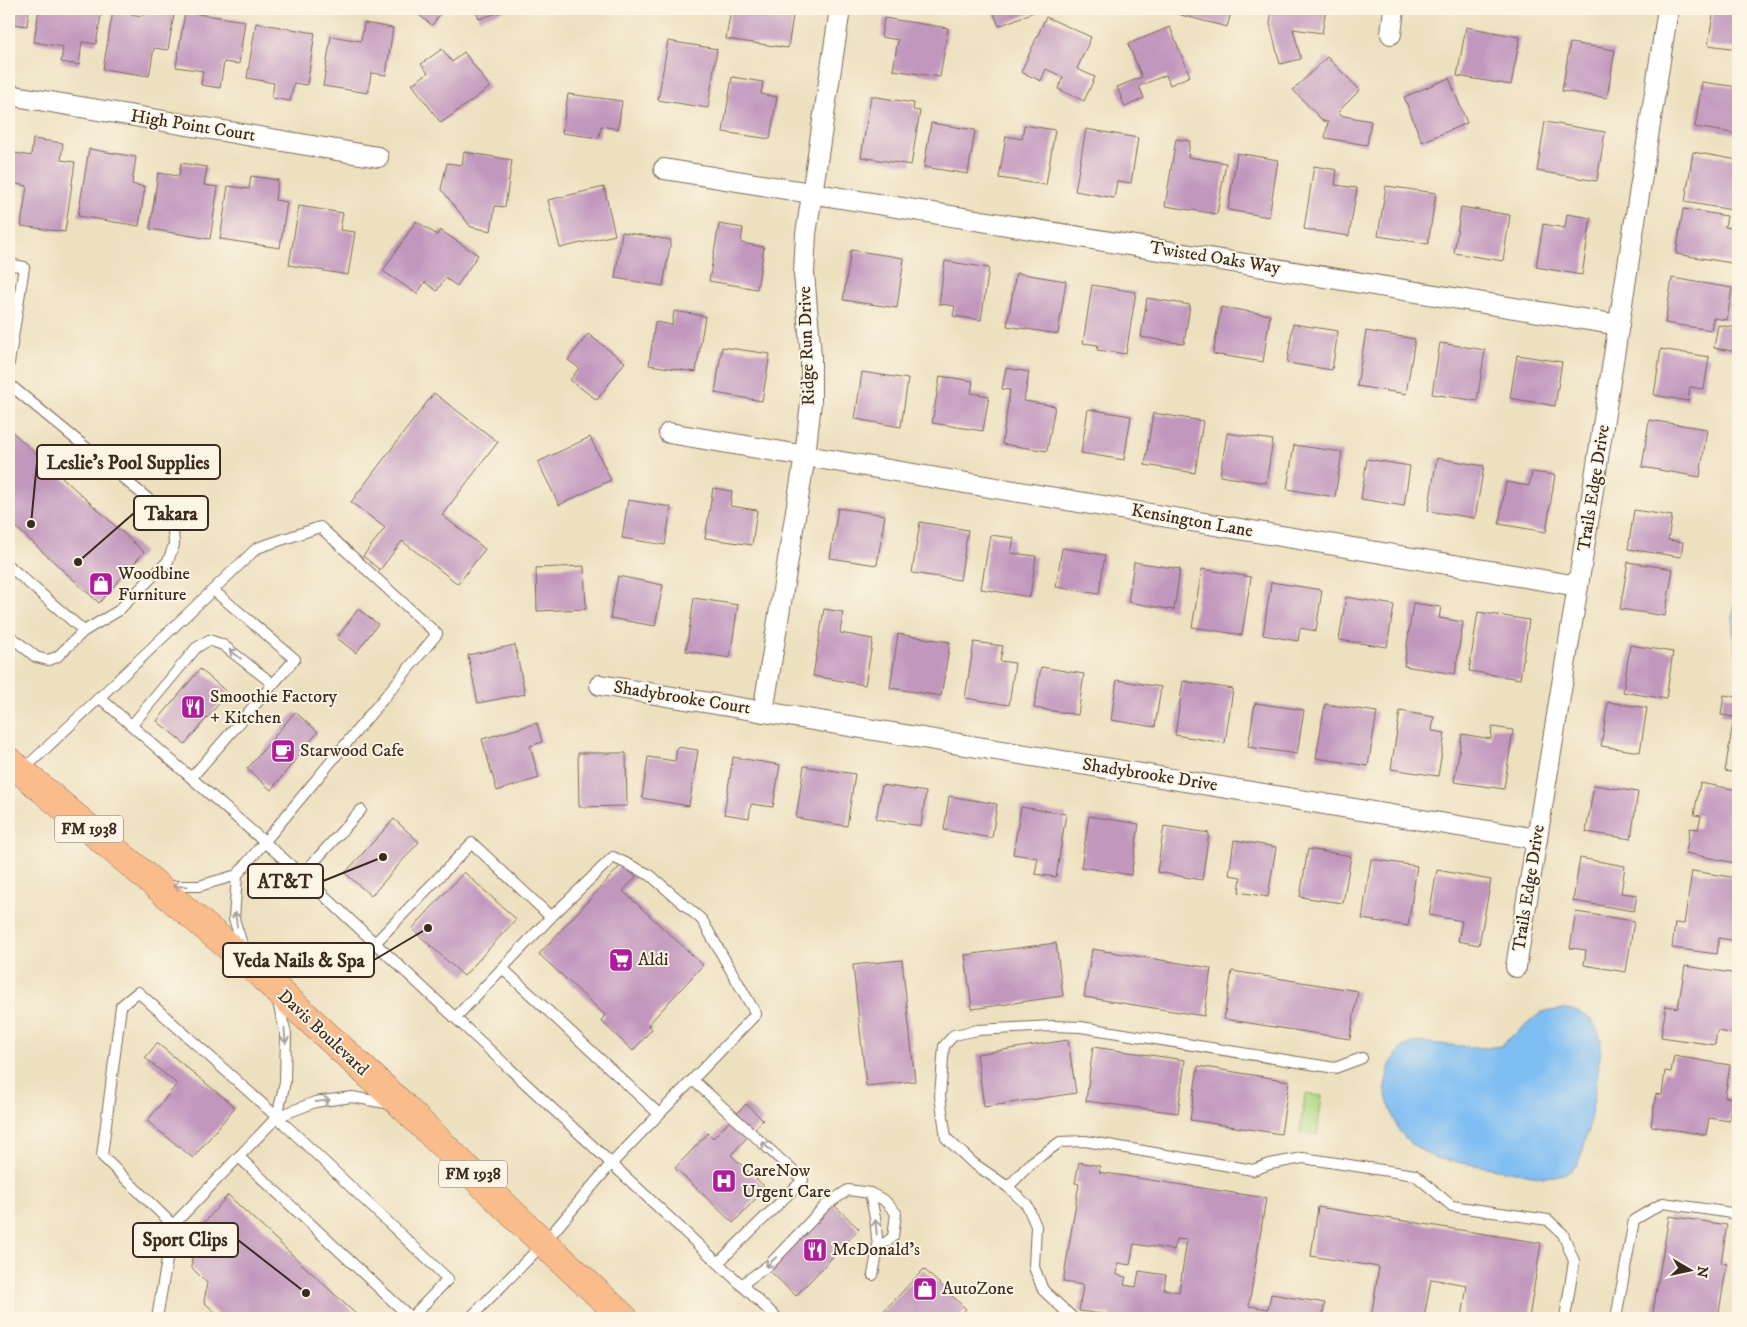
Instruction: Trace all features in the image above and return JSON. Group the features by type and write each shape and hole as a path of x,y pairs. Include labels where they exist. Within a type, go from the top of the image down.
{"main road":[{"name":"Davis Boulevard","path":"15,767 247,962 402,1105 624,1318"}],"street":[{"name":"Ridge Run Drive","path":"764,712 812,402 804,273 806,234 840,9"},
{"path":"1391,34 1394,9"},
{"name":"Trails Edge Drive","path":"1516,967 1578,586 1668,9"},
{"name":"High Point Court","path":"9,95 378,157"},
{"name":"Twisted Oaks Way","path":"664,169 1619,325"},
{"name":"Kensington Lane","path":"669,433 1578,586"},
{"name":"Shadybrooke Court","path":"600,685 764,712"},
{"name":"Shadybrooke Drive","path":"764,712 1537,838"}],"lane":[{"path":"9,264 24,267 9,363"},
{"path":"9,384 164,512 173,530 174,545 168,561 118,611 84,631 57,657 48,660 36,657 9,635"},
{"path":"15,767 99,697 257,548 320,527 437,634 237,875 199,886 157,886"},
{"path":"9,566 84,631"},
{"path":"192,777 295,659 213,590"},
{"path":"132,725 196,648 209,640 223,645 273,684"},
{"path":"99,697 302,875 777,1318"},
{"path":"302,875 361,810"},
{"path":"375,943 472,843 551,917"},
{"path":"455,1018 551,917 613,857 650,875 702,920 756,1014 611,1164 544,1243 470,1318"},
{"path":"237,875 234,919 247,962"},
{"path":"502,968 659,1114"},
{"path":"275,988 286,1034 285,1082 277,1117"},
{"path":"173,1225 102,1156 121,1006 138,992 277,1117 448,1279 411,1318 239,1157"},
{"path":"1073,1318 1043,1290 1034,1267 1036,1226 1027,1206 1008,1187 973,1163 946,1138 940,1096 944,1046 954,1035 987,1029 1052,1026 1081,1027 1335,1068 1362,1058"},
{"path":"692,1080 803,1180 718,1264"},
{"path":"157,1318 173,1225 277,1117 315,1102 352,1097 402,1105"},
{"path":"1008,1187 1032,1162 1060,1142 1085,1141 1253,1170 1270,1164 1303,1158 1415,1175 1452,1206 1548,1220 1563,1234 1574,1260 1565,1318"},
{"path":"741,1285 770,1264 826,1205 848,1190 870,1193 884,1200 896,1214 893,1237 878,1248"},
{"path":"870,1193 878,1248 873,1275"},
{"path":"1616,1318 1634,1220 1663,1203 1738,1214"}],"green space":[{"path":"1305,1094 1322,1096 1317,1135 1300,1132"}],"water":[{"path":"1738,585 1738,660 1733,622"},
{"path":"1564,1009 1578,1012 1588,1018 1596,1028 1601,1041 1599,1066 1589,1126 1580,1158 1573,1169 1562,1174 1544,1177 1434,1158 1408,1141 1398,1129 1387,1099 1385,1086 1390,1065 1402,1047 1416,1042 1486,1048 1500,1046 1542,1012"}],"building":[{"path":"9,9 29,9 27,26 12,24 10,38"},
{"path":"39,9 102,9 96,44 82,42 79,65 61,62 63,47 34,42"},
{"path":"143,9 175,9 168,50 154,48 149,76 103,69 113,11 142,16"},
{"path":"411,9 444,9 432,25"},
{"path":"475,9 509,9 479,19"},
{"path":"731,9 794,9 788,48 726,39"},
{"path":"992,9 1041,9 999,26"},
{"path":"1182,9 1232,9 1227,27 1181,15"},
{"path":"1272,9 1326,9 1322,33 1293,29 1301,59 1280,64 1270,24"},
{"path":"1714,9 1738,9 1738,49 1708,45"},
{"path":"185,12 245,21 239,64 224,62 220,88 201,85 203,71 176,67"},
{"path":"1046,17 1091,37 1077,69 1095,77 1084,101 1058,89 1063,77 1046,69 1041,81 1021,72"},
{"path":"884,18 948,28 940,77 893,70 898,40 881,37"},
{"path":"256,23 315,33 307,85 294,83 290,101 272,98 274,83 247,78"},
{"path":"364,23 393,28 386,75 371,73 368,93 323,86 331,36 361,41"},
{"path":"1170,27 1190,76 1170,85 1166,75 1139,86 1144,98 1125,107 1117,87 1142,77 1128,44"},
{"path":"1466,27 1520,37 1511,85 1457,76"},
{"path":"668,41 717,49 708,108 658,100"},
{"path":"1570,43 1615,50 1607,98 1562,91"},
{"path":"442,49 452,62 464,52 490,87 441,123 412,84 428,73 421,64"},
{"path":"1327,57 1360,90 1339,111 1339,115 1371,121 1367,145 1325,138 1328,122 1323,121 1293,90"},
{"path":"732,77 763,82 761,94 777,97 770,139 723,132"},
{"path":"1449,78 1467,123 1422,142 1404,97"},
{"path":"1702,82 1738,87 1738,134 1695,127"},
{"path":"568,94 622,101 618,129 601,126 599,138 562,133"},
{"path":"871,96 914,103 913,110 920,111 911,165 861,157"},
{"path":"1545,122 1605,132 1597,181 1537,171"},
{"path":"931,123 975,130 968,174 924,167"},
{"path":"1024,125 1055,130 1046,185 999,178 1006,136 1022,139"},
{"path":"1086,129 1138,138 1131,183 1117,181 1114,198 1075,191"},
{"path":"33,139 63,143 61,160 75,162 65,232 21,226 27,186 11,183 15,153 31,156"},
{"path":"1176,139 1190,141 1188,157 1226,163 1217,214 1165,206"},
{"path":"89,149 136,157 132,184 145,187 139,226 78,216"},
{"path":"464,152 512,160 505,207 495,206 491,231 471,227 441,189 447,163 462,165"},
{"path":"1693,152 1738,160 1738,211 1685,202"},
{"path":"1237,153 1278,160 1269,217 1228,210"},
{"path":"181,163 207,167 204,185 218,187 210,239 150,229 158,173 179,176"},
{"path":"1314,166 1337,170 1335,185 1357,188 1349,236 1304,229"},
{"path":"251,176 278,180 275,200 287,202 280,248 220,239 228,186 249,189"},
{"path":"1386,186 1436,193 1428,244 1378,236"},
{"path":"604,187 615,235 560,248 548,200"},
{"path":"299,206 343,213 340,230 355,232 348,275 289,265"},
{"path":"1461,207 1510,215 1503,261 1454,253"},
{"path":"1683,209 1727,216 1725,227 1737,229 1732,263 1676,254"},
{"path":"1567,214 1591,218 1582,275 1536,267 1543,224 1565,228"},
{"path":"416,221 437,235 440,230 478,255 457,286 445,278 437,291 425,282 417,294 383,271"},
{"path":"719,224 743,228 741,243 764,247 757,289 709,281"},
{"path":"622,232 671,240 663,286 615,278"},
{"path":"851,250 904,258 897,308 843,300"},
{"path":"945,261 989,268 981,320 953,316 955,306 939,304"},
{"path":"1016,273 1066,281 1058,334 1007,326"},
{"path":"1672,278 1732,288 1727,320 1713,318 1711,330 1665,323"},
{"path":"1092,285 1136,292 1126,354 1097,350 1098,345 1083,343"},
{"path":"1147,298 1190,305 1184,344 1141,337"},
{"path":"1221,307 1270,315 1263,362 1213,354"},
{"path":"674,311 705,316 696,372 649,365 655,322 672,325"},
{"path":"1293,324 1338,331 1332,370 1287,363"},
{"path":"1718,325 1738,328 1738,352 1714,348"},
{"path":"1366,331 1415,339 1406,394 1357,386"},
{"path":"588,334 625,362 597,400 570,380 579,368 568,360"},
{"path":"1440,343 1485,350 1477,401 1432,394"},
{"path":"722,347 770,354 762,401 715,393"},
{"path":"1661,349 1709,357 1704,389 1690,387 1688,401 1654,395"},
{"path":"1517,355 1562,362 1555,406 1510,398"},
{"path":"1006,368 1029,372 1024,401 1055,406 1047,451 1002,444 1010,390 1002,389"},
{"path":"862,372 908,379 901,427 855,419"},
{"path":"940,376 973,381 971,393 989,396 983,431 932,423"},
{"path":"434,393 498,442 442,515 485,549 458,584 402,541 380,570 363,556 385,528 351,502"},
{"path":"1088,409 1131,416 1124,460 1081,453"},
{"path":"1153,413 1203,421 1195,473 1145,465"},
{"path":"1649,420 1707,429 1700,477 1642,467"},
{"path":"9,429 144,552 99,603 9,521"},
{"path":"1227,433 1273,440 1266,483 1220,476"},
{"path":"590,437 611,480 559,505 538,462"},
{"path":"1294,445 1342,452 1335,497 1287,489"},
{"path":"1437,458 1484,466 1475,518 1428,511"},
{"path":"1367,459 1410,466 1404,506 1361,499"},
{"path":"1532,472 1555,475 1546,532 1499,524 1506,482 1529,486"},
{"path":"713,488 732,491 730,506 757,510 752,545 705,538"},
{"path":"628,500 671,507 665,545 622,538"},
{"path":"838,508 885,515 877,565 830,558"},
{"path":"1634,510 1672,516 1668,540 1683,542 1681,557 1628,549"},
{"path":"920,522 968,530 960,580 912,573"},
{"path":"990,535 1014,538 1011,553 1036,556 1030,597 981,589"},
{"path":"1062,548 1105,555 1099,594 1056,587"},
{"path":"1134,562 1180,569 1174,610 1128,602"},
{"path":"1628,562 1673,569 1665,616 1620,609"},
{"path":"584,566 586,609 537,611 536,568"},
{"path":"1202,569 1251,577 1242,635 1192,627"},
{"path":"618,576 663,585 655,626 610,618"},
{"path":"1271,582 1322,590 1316,631 1300,628 1298,641 1263,635"},
{"path":"1346,597 1394,605 1387,647 1339,640"},
{"path":"694,598 738,605 730,658 686,651"},
{"path":"1413,603 1441,607 1439,618 1463,622 1455,674 1404,666"},
{"path":"358,609 378,624 356,653 337,638"},
{"path":"824,609 843,612 840,633 873,639 865,685 813,676"},
{"path":"1478,612 1529,620 1520,679 1469,671"},
{"path":"898,634 950,642 941,696 890,688"},
{"path":"974,642 1003,646 1000,661 1015,663 1009,705 965,698"},
{"path":"515,645 525,694 478,703 468,655"},
{"path":"1630,645 1673,652 1666,699 1623,692"},
{"path":"1041,667 1084,674 1078,715 1034,708"},
{"name":"Smoothie Factory + Kitchen","path":"200,669 228,693 185,744 157,721"},
{"path":"1117,680 1161,687 1155,727 1111,720"},
{"path":"1183,681 1233,689 1225,743 1175,735"},
{"path":"1724,695 1738,697 1738,773 1725,771 1734,717 1721,715"},
{"path":"1608,702 1647,708 1640,752 1601,746"},
{"path":"1255,703 1304,710 1297,754 1248,747"},
{"path":"1325,704 1377,712 1368,766 1316,758"},
{"path":"1400,711 1434,717 1432,731 1445,733 1438,776 1391,769"},
{"name":"Starwood Cafe","path":"295,712 318,732 271,790 247,769"},
{"path":"537,723 542,742 530,746 539,778 497,791 482,739"},
{"path":"1492,727 1513,730 1504,789 1454,782 1462,734 1491,739"},
{"path":"677,747 698,750 689,806 642,798 648,757 675,761"},
{"path":"578,753 626,753 627,806 579,807"},
{"path":"733,757 780,765 773,807 751,804 749,818 724,814"},
{"path":"804,766 855,774 847,826 796,818"},
{"path":"1700,783 1738,790 1738,848 1735,863 1686,853 1690,828 1698,829 1701,816 1694,815"},
{"path":"882,785 926,792 921,826 876,819"},
{"path":"1594,785 1638,792 1631,839 1586,832"},
{"path":"949,796 997,804 992,838 944,830"},
{"path":"1021,807 1066,814 1056,877 1035,874 1038,858 1013,854"},
{"path":"1089,816 1139,824 1131,875 1081,867"},
{"path":"394,819 419,842 371,896 345,873"},
{"path":"1164,826 1209,833 1202,880 1157,872"},
{"path":"1234,840 1276,847 1268,897 1239,892 1241,877 1229,875"},
{"path":"1308,849 1351,856 1343,903 1300,897"},
{"path":"1580,858 1625,866 1621,893 1637,895 1634,911 1573,901"},
{"path":"1371,859 1417,866 1408,926 1362,919"},
{"name":"Aldi","path":"622,864 636,877 623,891 703,965 648,1025 652,1029 633,1051 601,1021 605,1015 539,954"},
{"path":"1437,870 1491,880 1479,945 1458,941 1462,921 1429,915"},
{"path":"1692,871 1738,878 1738,941 1719,938 1717,954 1672,948 1675,923 1684,924"},
{"path":"464,872 516,919 464,976 412,929"},
{"path":"1576,912 1634,921 1626,972 1584,965 1586,950 1570,948"},
{"path":"1056,943 1063,996 972,1009 965,955"},
{"path":"1092,949 1211,968 1204,1016 1084,997"},
{"path":"902,960 915,1081 866,1086 853,965"},
{"path":"1685,966 1738,974 1738,1034 1717,1031 1715,1045 1661,1037 1666,1006 1678,1008"},
{"path":"1232,971 1358,991 1350,1039 1224,1019"},
{"path":"1068,1040 1076,1093 984,1107 977,1054"},
{"path":"157,1043 235,1107 193,1158 147,1121 177,1084 145,1058"},
{"path":"1093,1047 1185,1060 1178,1113 1086,1101"},
{"path":"1674,1056 1730,1065 1725,1097 1733,1098 1729,1121 1709,1118 1706,1135 1651,1126 1656,1094 1662,1095 1665,1071 1671,1072"},
{"path":"1198,1066 1289,1081 1281,1134 1190,1120"},
{"path":"746,1104 763,1120 731,1155 766,1188 733,1223 675,1168 708,1133 713,1138"},
{"path":"1079,1162 1100,1166 1099,1172 1266,1198 1249,1306 1268,1309 1271,1294 1325,1303 1322,1318 1109,1318 1110,1315 1079,1311 1083,1285 1063,1282 1079,1184 1075,1183","holes":["1176,1239 1187,1240 1179,1292 1164,1289 1166,1275 1139,1271 1136,1287 1124,1285 1126,1277 1117,1275 1118,1263 1130,1265 1134,1244 1174,1250"]},
{"path":"228,1195 360,1318 221,1318 204,1302 207,1283 192,1268 191,1238"},
{"name":"McDonald's","path":"833,1204 859,1229 796,1296 770,1271"},
{"path":"1318,1207 1541,1243 1529,1318 1462,1318 1467,1285 1431,1279 1424,1318 1371,1318 1379,1267 1311,1256"},
{"path":"1669,1216 1727,1225 1721,1263 1727,1264 1718,1318 1652,1318"},
{"name":"AutoZone","path":"924,1269 966,1309 958,1318 877,1318"}],"place":[{"name":"Leslie's Pool Supplies","path":"31,524"},
{"name":"Takara","path":"78,562"},
{"name":"Woodbine Furniture","path":"101,584"},
{"name":"Smoothie Factory + Kitchen","path":"193,707"},
{"name":"Starwood Cafe","path":"283,751"},
{"name":"AT&T","path":"383,857"},
{"name":"Veda Nails & Spa","path":"428,928"},
{"name":"Aldi","path":"621,960"},
{"name":"CareNow Urgent Care","path":"724,1181"},
{"name":"McDonald's","path":"815,1250"},
{"name":"AutoZone","path":"925,1289"},
{"name":"Sport Clips","path":"306,1293"}]}
